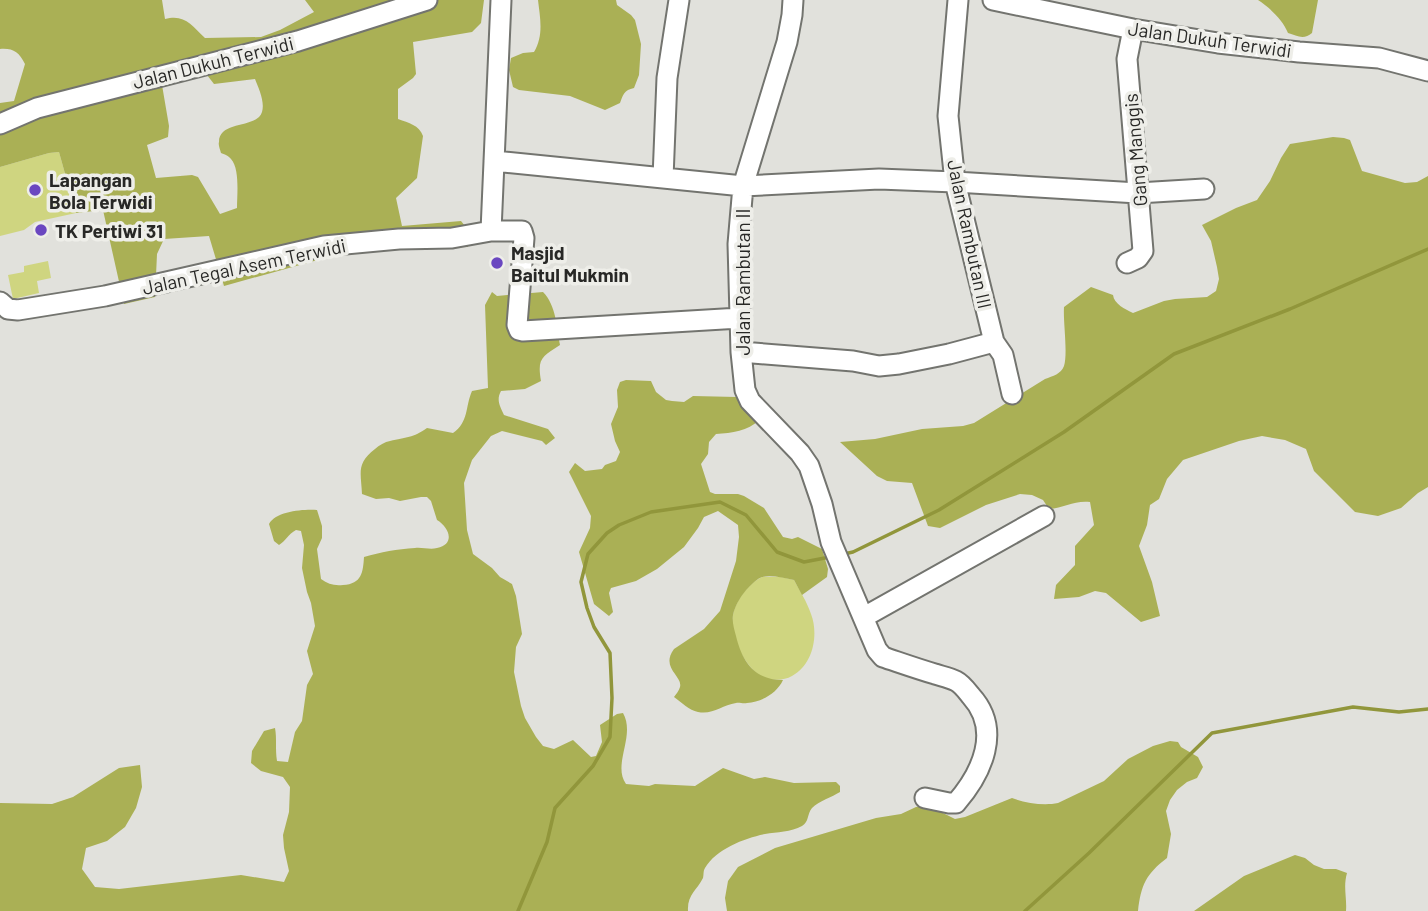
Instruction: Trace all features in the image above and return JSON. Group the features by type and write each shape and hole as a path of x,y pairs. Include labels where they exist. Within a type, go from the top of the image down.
{"street":[{"name":"Jalan Dukuh Terwidi","path":"0,124 37,107 298,41 427,0"},
{"path":"491,231 501,0"},
{"path":"663,178 667,78 679,0"},
{"name":"Jalan Rambutan II","path":"793,0 793,15 787,41 743,186 738,244 741,352 745,390 750,401 809,466 831,542 864,617"},
{"name":"Jalan Rambutan III","path":"958,0 947,116 955,182 994,342 1003,355 1012,394"},
{"name":"Jalan Dukuh Terwidi","path":"993,0 1133,29 1245,46 1379,58 1428,71"},
{"name":"Gang Manggis","path":"1127,263 1138,258 1143,251 1127,59 1133,29"},
{"path":"494,162 743,186 878,179 1138,193 1204,189"},
{"name":"Jalan Tegal Asem Terwidi","path":"0,302 8,309 18,310 105,296 324,246 399,239 452,238 491,231 522,231 517,324 519,330 740,318"},
{"path":"741,352 879,366 948,354 994,342"},
{"path":"925,798 956,803 980,766 987,739 981,711 976,701 956,681 883,657 877,650 864,617 1044,516"}],"green space":[{"path":"0,0 162,0 165,19 183,19 205,38 261,37 280,30 314,12 305,0 484,0 481,23 472,32 413,42 416,74 398,89 398,119 416,127 423,136 417,178 396,198 402,226 461,221 465,226 468,247 387,248 332,256 224,286 209,236 164,239 157,254 155,297 124,304 103,210 76,213 59,152 0,167 0,103 14,101 25,64 15,52 0,49","holes":["207,75 214,84 255,79 263,104 259,117 231,127 221,135 221,153 234,163 237,175 237,208 220,214 198,177 192,175 156,178 147,145 168,137 169,126 162,85"]},
{"path":"538,0 616,0 617,5 635,20 641,44 639,75 634,88 623,95 620,103 605,110 570,96 513,87 509,70 511,58 534,52 539,39"},
{"path":"1258,0 1318,0 1312,33 1303,37 1288,33 1275,14"},
{"path":"1333,137 1350,140 1362,171 1405,183 1417,182 1428,176 1428,487 1401,508 1378,516 1355,512 1314,471 1306,449 1285,440 1262,436 1183,460 1167,479 1159,499 1150,505 1147,525 1139,546 1152,582 1160,616 1141,622 1106,593 1095,591 1079,597 1054,599 1056,585 1075,565 1075,546 1094,525 1090,502 1049,509 1043,500 1020,494 986,505 940,528 928,526 912,483 887,481 877,476 840,442 974,423 1056,374 1063,369 1065,360 1064,307 1091,287 1113,295 1118,304 1133,313 1164,301 1207,297 1216,291 1219,279 1211,241 1202,225 1257,200 1290,144"},
{"name":"Lapangan Bola Terwidi","path":"59,152 76,213 35,222 24,230 0,236 0,167"},
{"path":"48,261 51,278 37,281 39,293 13,299 8,275 24,272 24,266"},
{"path":"492,292 497,296 543,292 553,310 560,345 542,359 541,381 525,389 501,391 499,397 504,415 548,429 555,438 546,445 542,441 502,431 491,436 472,460 464,483 467,530 473,554 512,584 516,596 522,634 516,647 514,672 525,718 536,737 543,746 554,749 573,740 591,757 596,756 602,742 600,725 623,713 627,731 621,768 626,784 695,786 723,768 754,779 765,777 794,783 836,782 840,786 840,792 812,808 802,826 749,838 716,855 704,869 703,878 689,901 688,911 0,911 0,803 52,804 73,797 119,768 140,765 142,787 136,808 125,827 107,841 86,848 82,869 95,887 119,889 241,875 284,882 289,871 283,835 289,812 290,787 283,777 261,771 251,763 252,751 264,731 275,728 277,761 288,762 295,732 302,721 307,685 313,674 307,651 315,626 302,568 304,545 301,531 296,530 279,545 274,541 269,524 284,514 317,510 322,526 322,538 317,549 321,579 337,585 358,580 364,557 402,549 434,549 447,543 449,535 437,520 427,497 400,501 376,499 362,494 361,469 369,454 384,443 427,428 453,433 462,424 472,391 488,388 485,305"},
{"path":"651,381 656,392 672,401 684,402 693,396 737,397 759,420 745,429 716,434 709,442 708,454 701,464 710,492 744,496 764,508 783,537 798,537 822,549 828,569 827,577 802,595 794,580 762,577 746,590 735,607 733,626 746,661 764,677 783,680 773,693 763,699 731,704 703,713 692,710 674,697 680,683 669,661 670,656 674,649 704,629 720,611 736,561 738,525 718,511 704,517 684,547 657,569 636,581 611,588 609,593 613,612 609,616 594,604 579,552 590,528 591,516 569,472 575,463 585,471 602,469 616,461 620,452 611,424 618,407 617,390 620,382"},
{"path":"762,577 794,580 808,605 813,622 814,640 809,657 799,671 785,679 769,679 755,671 739,649 733,631 733,615 740,598 747,588"},
{"path":"1170,741 1178,742 1181,747 1198,757 1203,767 1197,778 1177,790 1170,800 1166,811 1171,834 1167,858 1154,869 1146,881 1138,911 727,911 725,898 728,881 738,867 775,848 876,818 901,814 916,807 924,806 955,819 1012,798 1035,804 1058,803 1104,781 1128,759 1153,746"},
{"path":"1295,855 1324,869 1347,873 1346,911 1194,911 1244,876"}],"waterway":[{"path":"844,554 939,510 1064,432 1174,354 1290,309 1428,249"},
{"path":"518,911 547,842 555,808 593,766 610,737 610,653 594,627 581,582 588,554 607,533 651,512 720,502 746,515 777,552 804,562 830,557"},
{"path":"1025,911 1089,853 1212,733 1353,707 1399,712 1428,709"}],"place":[{"name":"Lapangan Bola Terwidi","path":"35,190"},
{"name":"TK Pertiwi 31","path":"41,230"},
{"name":"Masjid Baitul Mukmin","path":"497,263"}]}
